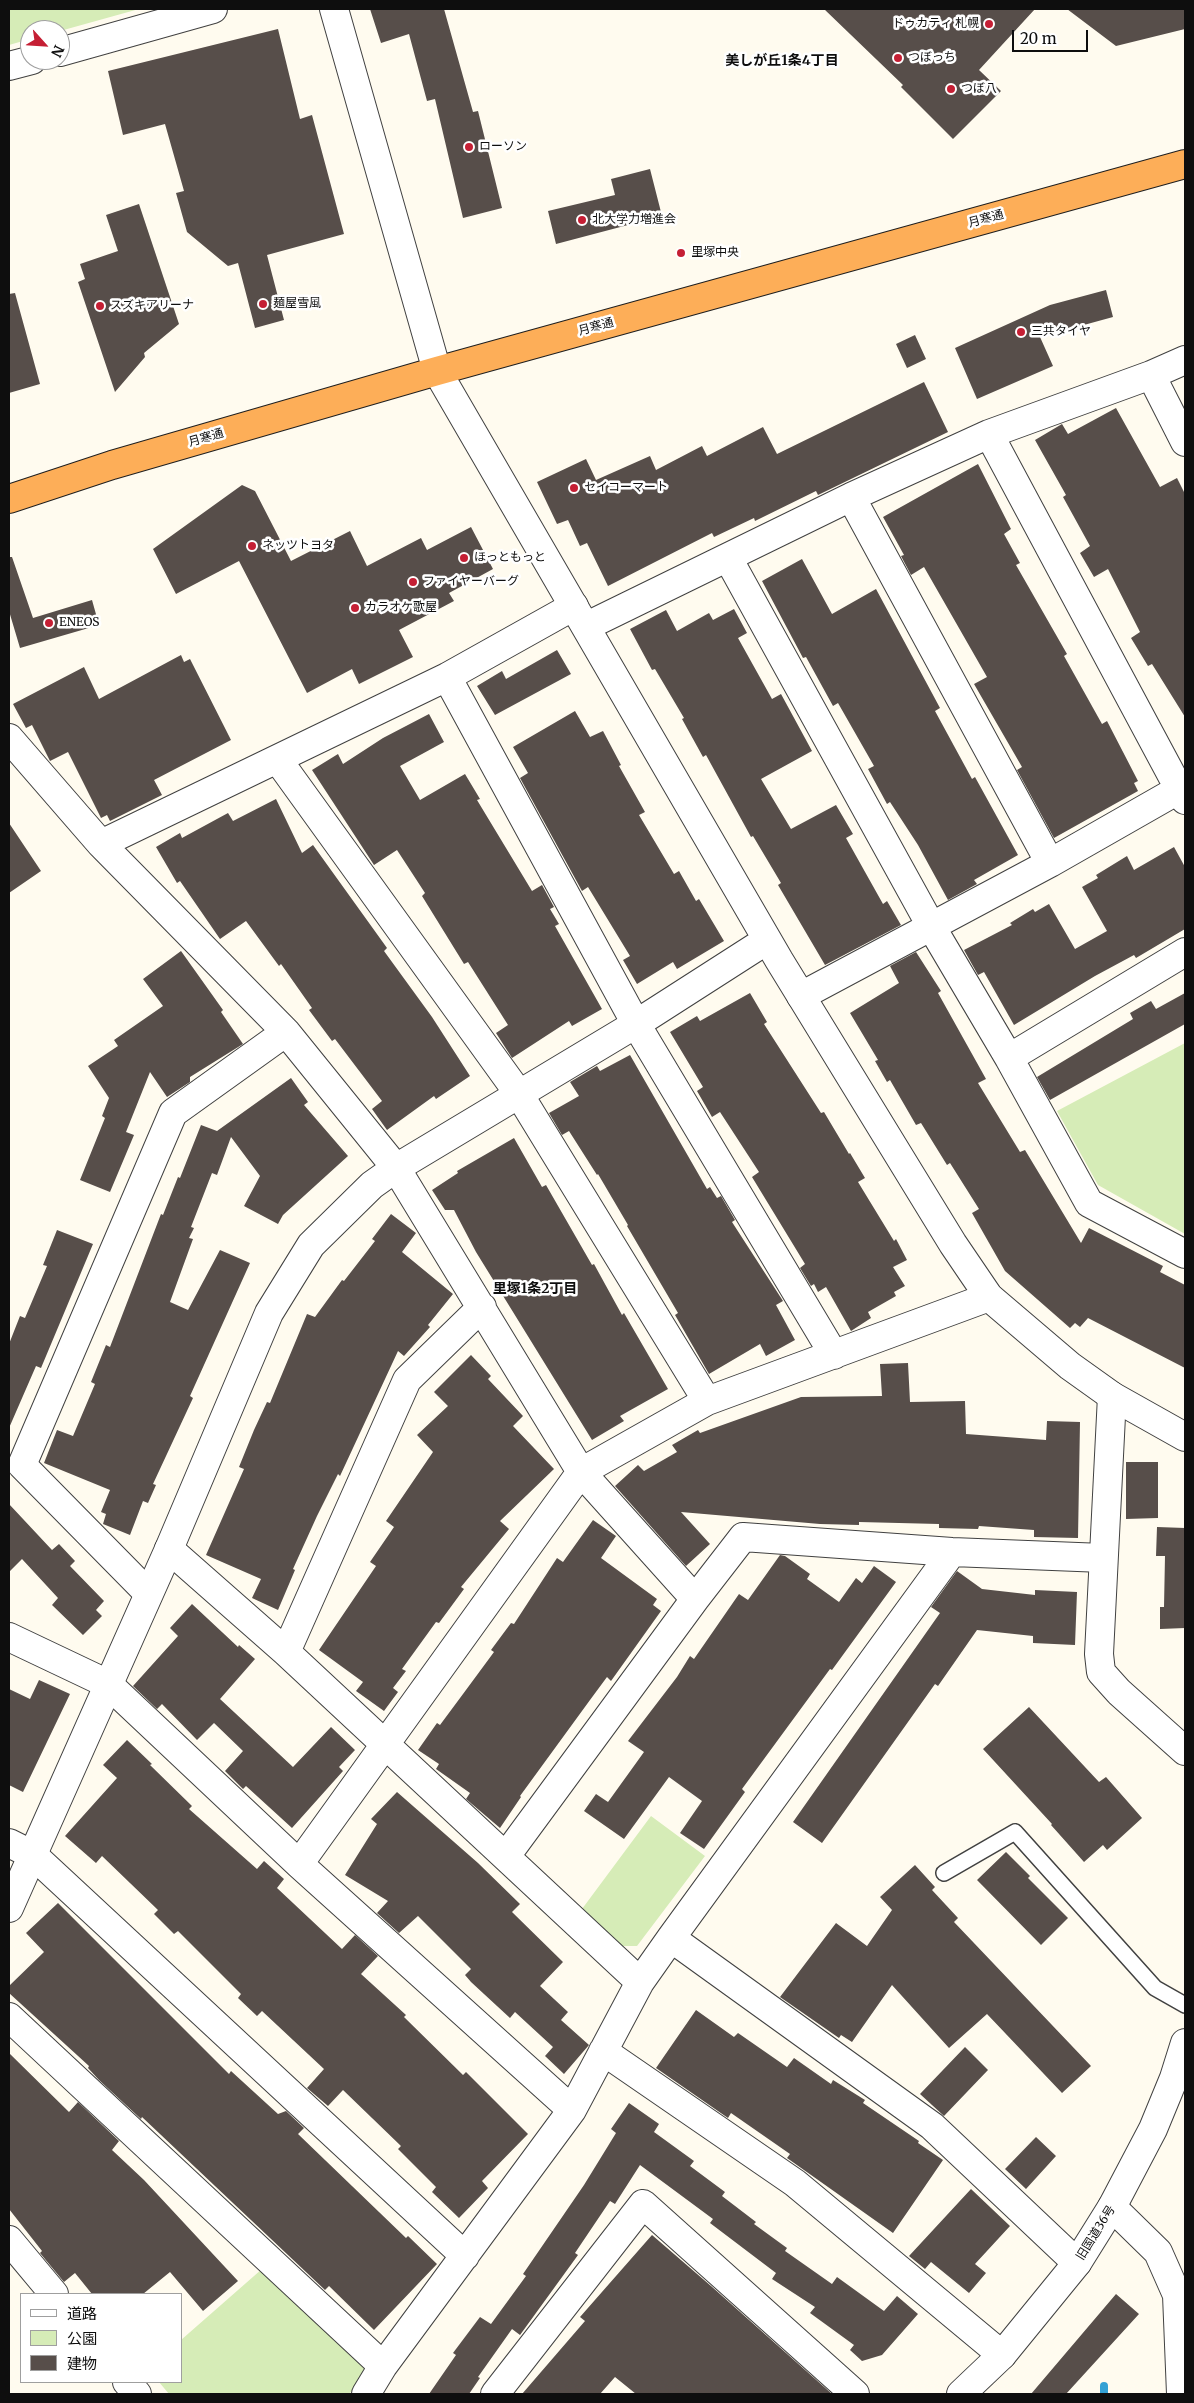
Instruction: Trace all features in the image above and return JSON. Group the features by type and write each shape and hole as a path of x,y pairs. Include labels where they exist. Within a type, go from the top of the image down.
{"highway":[{"name":"月寒通","path":"9,499 112,465 437,371 1185,164"}],"street":[{"path":"70,49 213,9"},
{"path":"334,9 437,371 767,940 953,1244 989,1297 1070,1366 1112,1396 1185,1437"},
{"path":"100,844 278,760 447,677 580,616 728,558 851,497 989,434 1151,375 1185,360"},
{"path":"1151,375 1185,442"},
{"path":"801,996 1183,792 989,434"},
{"path":"851,497 1050,863"},
{"path":"728,558 931,926 1009,1058 1089,1203 1185,1254"},
{"path":"447,677 636,1024 834,1355"},
{"path":"9,738 100,844 286,1032 396,1168 482,1307 580,1472 695,1599"},
{"path":"278,760 519,1094 707,1401"},
{"path":"9,1908 169,1548 269,1313 311,1245 372,1185 396,1168 636,1024 767,940"},
{"path":"1009,1058 1185,952"},
{"path":"148,1593 22,1466 174,1113 286,1032"},
{"path":"299,1864 580,1472 707,1401 989,1297"},
{"path":"286,1652 407,1380 482,1307"},
{"path":"1112,1396 1099,1654 1101,1672 1119,1692 1185,1751"},
{"path":"506,1856 695,1599 744,1537 952,1552 1103,1558"},
{"path":"169,1548 286,1652 640,1982"},
{"path":"366,2394 383,2366 572,2110 640,1982 670,1938 952,1552"},
{"path":"9,1637 108,1684 299,1864 572,2110"},
{"path":"9,1842 33,1854 465,2256"},
{"path":"670,1938 932,2126 1077,2263"},
{"path":"9,2017 383,2366"},
{"name":"旧国道36号","path":"961,2394 1002,2355 1077,2263 1112,2207 1153,2129 1174,2078 1185,2043"},
{"path":"603,2051 795,2183 1002,2355"},
{"path":"495,2394 643,2204 855,2394"},
{"path":"1112,2207 1158,2252 1177,2295 1181,2394"},
{"path":"9,2240 53,2293"},
{"path":"128,2383 138,2394"}],"lane":[{"path":"944,1873 1015,1832 1155,1988 1185,2005"}],"green space":[{"path":"9,9 139,9 70,28 70,20 20,20 20,42 9,45"},
{"path":"1185,1043 1185,1234 1098,1185 1057,1111"},
{"path":"651,1816 705,1856 637,1946 619,1946 582,1909"},
{"path":"262,2269 366,2362 367,2374 349,2394 169,2394 160,2383 182,2383 182,2339"}],"building":[{"path":"370,9 444,9 473,112 478,111 502,208 463,218 435,99 427,101 409,34 381,43"},
{"path":"824,9 1035,9 979,70 1001,91 953,139 901,87 903,85"},
{"path":"1067,9 1185,9 1185,29 1116,46"},
{"path":"278,29 300,119 312,115 344,234 267,255 284,320 255,328 238,263 228,266 187,232 176,193 184,191 165,124 123,135 108,71"},
{"path":"650,169 662,216 556,244 548,211 615,195 611,179"},
{"path":"139,204 179,324 144,353 145,357 115,392 78,282 85,279 80,264 118,251 106,215"},
{"path":"1106,290 1113,317 1040,337 1053,366 977,399 955,348 1050,305"},
{"path":"15,293 40,384 9,393 9,294"},
{"path":"915,335 926,359 907,368 896,344"},
{"path":"924,382 948,432 818,495 816,491 755,521 754,518 714,537 712,533 608,586 587,543 580,546 568,520 557,524 537,482 586,459 596,480 650,456 656,470 702,446 707,456 763,427 777,454"},
{"path":"1116,408 1160,487 1177,478 1185,494 1185,717 1152,664 1148,666 1131,638 1140,632 1108,569 1094,577 1080,553 1090,546 1063,497 1066,495 1035,440 1062,424 1068,434"},
{"path":"978,464 1011,529 1004,534 1020,563 1016,565 1067,654 1064,656 1102,724 1107,721 1138,781 1134,783 1138,791 1054,838 1017,770 1022,767 974,684 987,677 924,567 911,575 901,556 904,555 883,517"},
{"path":"242,485 255,491 291,561 350,531 367,566 421,538 427,550 471,527 493,569 449,593 454,601 399,630 413,657 359,684 352,669 307,693 239,561 176,594 153,549"},
{"path":"9,557 12,557 33,618 92,600 99,625 20,648 9,611"},
{"path":"802,559 832,614 876,589 940,708 935,711 972,779 975,777 1018,855 974,880 977,884 948,900 918,845 890,802 887,804 868,769 874,766 838,703 833,706 806,657 803,658 762,581"},
{"path":"734,609 747,633 738,638 772,699 781,694 812,751 761,779 791,829 836,805 853,834 846,838 883,904 887,901 901,925 825,965 778,885 781,883 753,836 751,837 706,755 703,757 682,719 684,718 655,669 652,670 630,629 666,610 677,631 709,613 713,620"},
{"path":"557,650 571,674 495,715 477,686 502,671 506,679"},
{"path":"181,655 184,662 190,659 231,740 154,780 162,795 110,821 107,815 101,818 68,752 50,761 32,725 26,728 13,704 84,667 99,699"},
{"path":"575,711 590,737 603,731 621,765 619,766 645,812 639,815 674,874 679,871 696,901 699,899 724,941 677,969 673,962 637,984 623,960 630,956 588,887 582,891 520,778 528,773 513,747"},
{"path":"429,714 444,742 400,766 420,800 465,774 480,799 477,800 532,891 542,885 554,907 550,909 559,924 555,926 602,1009 572,1026 569,1021 512,1058 496,1033 508,1025 468,962 464,964 422,896 425,893 397,850 374,865 312,770 338,754 343,764 383,738"},
{"path":"276,799 302,853 313,845 387,948 384,951 432,1017 470,1076 436,1099 434,1096 387,1130 372,1109 382,1101 335,1039 332,1041 309,1010 312,1008 281,964 279,966 246,921 220,939 180,881 177,883 156,847 180,833 182,838 228,813 233,821"},
{"path":"9,823 41,871 9,893"},
{"path":"1174,847 1185,867 1185,929 1136,958 1134,955 1095,976 1014,1025 984,972 978,975 964,950 1012,925 1010,923 1033,909 1035,912 1049,904 1075,949 1107,931 1082,887 1098,878 1096,875 1127,856 1134,870"},
{"path":"181,951 223,1010 221,1012 243,1044 190,1077 190,1082 167,1097 150,1072 126,1132 134,1135 110,1192 80,1180 105,1118 102,1116 109,1098 88,1066 118,1046 114,1040 163,1006 143,979"},
{"path":"916,952 941,991 938,993 986,1079 978,1083 1020,1152 1025,1150 1081,1243 1089,1228 1163,1266 1160,1272 1185,1285 1185,1368 1088,1318 1080,1327 1075,1323 1070,1328 1005,1271 972,1213 979,1209 950,1163 947,1165 921,1123 916,1125 890,1080 887,1082 875,1061 878,1060 850,1013 899,983 890,966"},
{"path":"750,993 767,1022 764,1024 821,1113 824,1112 865,1178 858,1182 894,1241 896,1239 907,1260 893,1267 905,1286 894,1292 896,1296 868,1312 871,1318 851,1331 826,1287 818,1292 814,1284 811,1286 800,1268 805,1264 752,1177 759,1172 720,1112 712,1117 697,1091 703,1087 670,1032 697,1016 700,1021"},
{"path":"1185,993 1185,1024 1050,1100 1037,1077 1133,1019 1130,1013 1151,1001 1156,1009"},
{"path":"630,1055 707,1189 710,1187 717,1198 721,1196 735,1220 732,1222 783,1301 776,1305 795,1340 766,1356 760,1344 709,1374 675,1315 678,1313 598,1174 569,1131 562,1135 549,1113 579,1096 570,1082 597,1066 600,1071"},
{"path":"291,1078 308,1102 304,1105 348,1156 283,1215 278,1224 244,1206 260,1176 231,1137 217,1175 212,1173 191,1227 194,1228 189,1238 193,1239 170,1302 188,1310 220,1250 250,1263 190,1396 193,1398 153,1484 156,1485 148,1503 143,1501 130,1535 103,1524 106,1514 101,1512 110,1490 44,1463 57,1430 73,1436 95,1384 91,1382 106,1345 110,1347 161,1214 163,1215 178,1177 180,1178 201,1125 217,1131"},
{"path":"514,1138 542,1187 546,1185 592,1265 594,1264 622,1315 624,1313 668,1389 620,1416 624,1421 592,1440 476,1252 454,1210 445,1210 432,1190 458,1173 457,1171"},
{"path":"391,1214 416,1233 402,1252 453,1294 428,1325 430,1327 404,1356 398,1351 340,1476 338,1474 317,1516 293,1569 295,1570 278,1610 252,1598 261,1579 206,1555 244,1469 239,1467 254,1430 267,1402 270,1403 307,1314 315,1317 342,1280 344,1281 375,1241 372,1239"},
{"path":"57,1230 93,1244 41,1368 36,1366 9,1428 9,1344 20,1316 25,1318 47,1266 43,1265"},
{"path":"471,1355 491,1376 488,1379 523,1416 513,1426 554,1469 500,1521 509,1529 461,1587 464,1589 439,1623 436,1622 402,1669 406,1671 393,1688 398,1692 384,1711 356,1691 363,1682 319,1650 376,1566 370,1562 394,1527 386,1521 433,1452 417,1435 448,1406 434,1392"},
{"path":"908,1363 910,1402 965,1401 966,1434 1046,1440 1047,1421 1080,1422 1078,1538 1034,1537 1034,1530 979,1526 978,1529 939,1528 939,1524 859,1522 859,1525 820,1524 681,1512 710,1544 686,1566 615,1486 638,1465 644,1471 677,1452 672,1445 698,1430 700,1433 801,1397 882,1396 880,1364"},
{"path":"1126,1462 1158,1462 1158,1518 1126,1519"},
{"path":"9,1504 52,1550 59,1544 75,1561 70,1566 104,1601 96,1610 102,1616 83,1635 52,1605 58,1598 22,1559 9,1572"},
{"path":"593,1520 616,1536 601,1558 657,1599 653,1605 661,1611 611,1681 607,1677 520,1796 500,1828 466,1799 470,1793 436,1769 439,1764 418,1750 437,1723 440,1725 494,1652 491,1650 511,1623 514,1624 557,1558 563,1562"},
{"path":"1157,1527 1185,1528 1185,1628 1160,1629 1160,1607 1164,1607 1165,1556 1156,1556"},
{"path":"780,1555 785,1556 810,1574 807,1579 839,1602 856,1578 862,1583 874,1566 896,1582 742,1789 745,1792 704,1849 680,1833 702,1801 669,1777 624,1839 584,1811 596,1794 608,1802 644,1752 628,1741 677,1677 690,1656 694,1659 739,1594 748,1600"},
{"path":"957,1571 982,1589 1035,1595 1035,1590 1077,1592 1075,1645 1033,1643 1033,1636 977,1630 938,1686 935,1684 822,1843 793,1822 940,1613 931,1607"},
{"path":"192,1604 238,1647 239,1645 255,1659 220,1699 293,1767 331,1727 355,1750 339,1767 343,1771 292,1828 246,1786 243,1789 225,1771 243,1751 214,1723 197,1740 162,1704 157,1709 133,1686 178,1636 170,1628"},
{"path":"39,1680 70,1694 23,1792 9,1785 9,1689 30,1699"},
{"path":"1029,1707 1099,1782 1106,1777 1142,1818 1107,1850 1103,1845 1084,1862 983,1749"},
{"path":"127,1740 192,1806 189,1809 257,1869 264,1861 284,1879 277,1888 342,1949 355,1935 378,1956 361,1974 406,2015 404,2017 463,2075 466,2072 528,2134 482,2181 488,2188 459,2218 432,2192 436,2187 398,2149 401,2146 343,2090 328,2106 307,2088 324,2069 262,2011 257,2016 238,1998 241,1994 178,1931 174,1934 154,1914 158,1910 102,1856 96,1863 65,1836 117,1778 103,1765"},
{"path":"397,1792 478,1863 520,1904 512,1912 563,1962 540,1986 568,2012 561,2020 589,2045 564,2074 545,2056 553,2047 515,2012 510,2018 471,1982 465,1975 471,1969 418,1916 399,1933 377,1913 388,1901 345,1875 377,1824 371,1819"},
{"path":"1006,1852 1030,1876 1028,1878 1068,1918 1041,1945 977,1880"},
{"path":"915,1865 935,1887 932,1890 958,1918 954,1922 1091,2066 1062,2093 987,2014 949,2048 892,1985 852,2042 841,2035 839,2038 780,1997 836,1923 867,1946 892,1910 880,1897"},
{"path":"58,1903 229,2074 231,2071 278,2114 286,2111 304,2128 298,2134 406,2238 408,2236 437,2264 374,2330 329,2286 325,2290 142,2117 141,2119 99,2080 88,2068 89,2066 9,1993 9,1986 44,1952 26,1933"},
{"path":"696,2010 734,2037 738,2033 787,2067 794,2058 831,2084 833,2080 865,2100 863,2103 919,2141 918,2143 943,2160 893,2233 787,2158 790,2154 731,2113 728,2118 656,2068"},
{"path":"965,2047 988,2070 944,2116 920,2094"},
{"path":"9,2053 69,2112 78,2102 119,2141 112,2150 144,2180 238,2281 203,2311 170,2272 144,2293 91,2293 75,2273 64,2282 40,2253 42,2251 9,2209"},
{"path":"629,2103 659,2124 654,2132 694,2161 690,2166 725,2192 722,2196 756,2222 754,2224 787,2248 785,2251 832,2284 837,2277 884,2311 897,2296 918,2314 882,2355 862,2361 850,2350 854,2345 810,2313 815,2307 772,2279 776,2273 710,2223 713,2219 640,2165 615,2204 610,2201 575,2253 578,2255 520,2335 512,2329 478,2377 480,2378 469,2394 429,2394 456,2355 453,2353 480,2317 491,2324 526,2276 523,2274 584,2185 616,2133 611,2129"},
{"path":"1036,2137 1056,2156 1026,2189 1005,2169"},
{"path":"971,2189 1010,2226 975,2264 986,2273 969,2293 931,2262 925,2269 909,2256"},
{"path":"652,2235 832,2394 636,2394 615,2377 600,2394 522,2394 585,2321 580,2317"},
{"path":"1116,2294 1139,2314 1066,2394 1031,2394"}],"waterway":[{"path":"1104,2386 1104,2394"}],"place":[{"name":"ドゥカティ 札幌","path":"989,24"},
{"name":"つぼっち","path":"898,58"},
{"name":"つぼ八","path":"951,89"},
{"name":"ローソン","path":"469,147"},
{"name":"北大学力増進会","path":"582,220"},
{"name":"里塚中央","path":"681,253"},
{"name":"麺屋雪風","path":"263,304"},
{"name":"スズキアリーナ","path":"100,306"},
{"name":"三共タイヤ","path":"1021,332"},
{"name":"セイコーマート","path":"574,488"},
{"name":"ネッツトヨタ","path":"252,546"},
{"name":"ほっともっと","path":"464,558"},
{"name":"ファイヤーバーグ","path":"413,582"},
{"name":"カラオケ歌屋","path":"355,608"},
{"name":"ENEOS","path":"49,623"}],"district":[{"name":"美しが丘1条4丁目","path":"782,61"},
{"name":"里塚1条2丁目","path":"535,1289"}]}
